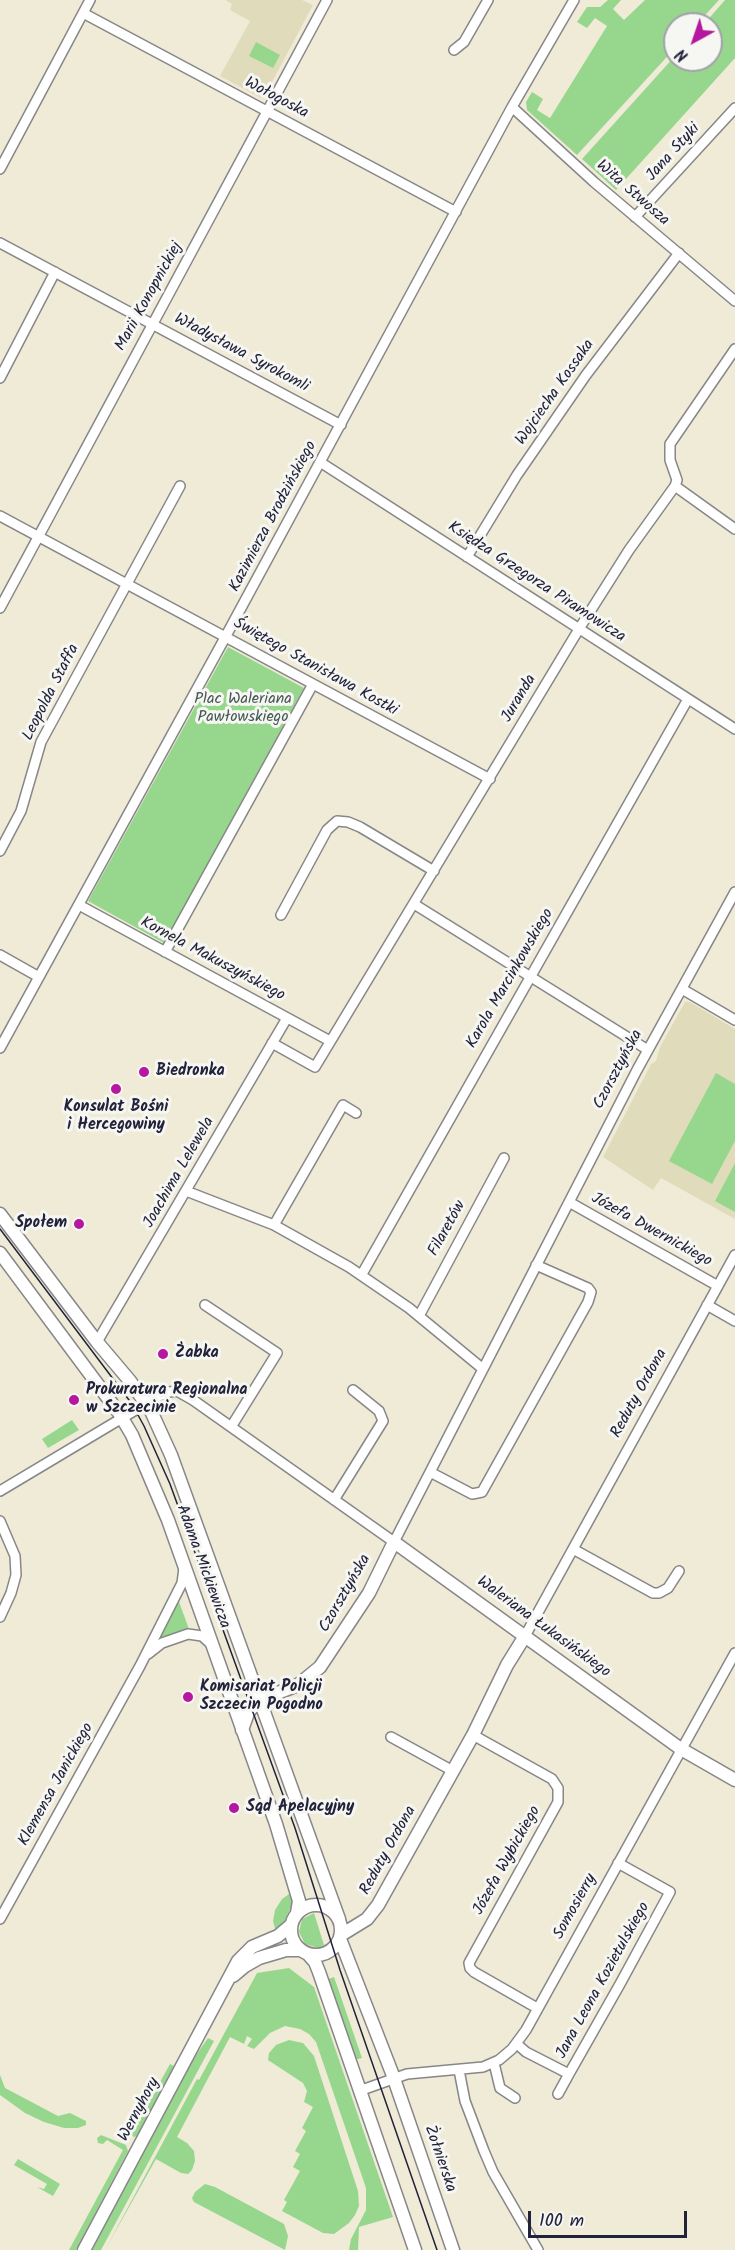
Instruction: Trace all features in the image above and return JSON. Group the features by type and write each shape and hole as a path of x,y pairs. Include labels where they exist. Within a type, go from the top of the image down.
{"street":[{"path":"0,169 90,0"},
{"name":"Marii Konopnickiej","path":"0,608 327,0"},
{"path":"454,50 464,42 488,0"},
{"name":"Kazimierza Brodzińskiego","path":"0,1048 512,107 574,0"},
{"name":"Wołogoska","path":"83,13 456,212"},
{"name":"Wita Stwosza","path":"512,107 635,217 735,301"},
{"name":"Jana Styki","path":"635,217 735,108"},
{"name":"Władysława Syrokomli","path":"0,243 341,424"},
{"name":"Wojciecha Kossaka","path":"467,557 511,485 586,375 679,254"},
{"path":"0,378 55,272"},
{"path":"735,349 670,444 670,459 676,474 675,486 735,529"},
{"name":"Księdza Grzegorza Piramowicza","path":"320,462 735,729"},
{"path":"126,584 180,486"},
{"name":"Juranda","path":"272,1043 315,1067 579,629 629,550 675,486"},
{"name":"Świętego Stanisława Kostki","path":"0,516 490,779"},
{"name":"Leopolda Staffa","path":"0,851 21,811 41,742 126,584"},
{"path":"165,952 313,684"},
{"name":"Karola Marcinkowskiego","path":"362,1274 688,699"},
{"path":"281,915 327,830 337,821 348,822 360,827 434,871"},
{"name":"Czorsztyńska","path":"259,1700 298,1685 320,1667 369,1593 648,1050 735,892"},
{"path":"414,904 648,1050"},
{"name":"Kornela Makuszyńskiego","path":"79,905 330,1041"},
{"path":"0,955 39,976"},
{"path":"681,989 735,1020"},
{"name":"Joachima Lelewela","path":"97,1342 287,1018"},
{"path":"274,1225 343,1106 356,1113"},
{"name":"Filaretów","path":"419,1316 504,1158"},
{"path":"186,1191 274,1225 362,1274 419,1316 483,1369"},
{"name":"Józefa Dwernickiego","path":"569,1202 718,1286"},
{"name":"Adama Mickiewicza","path":"0,1214 97,1342 147,1403 171,1455 339,1919"},
{"name":"Adama Mickiewicza","path":"0,1253 122,1418 158,1494 286,1854 299,1902 297,1913"},
{"name":"Reduty Ordona","path":"340,1937 363,1922 375,1910 473,1735 499,1686 507,1665 735,1255"},
{"path":"430,1472 472,1494 482,1492 588,1302 591,1292 588,1288 536,1265"},
{"path":"205,1305 277,1353 231,1426"},
{"path":"707,1305 735,1320"},
{"path":"334,1500 382,1421 379,1411 353,1390"},
{"name":"Waleriana Łukasińskiego","path":"147,1403 164,1393 177,1391 194,1400 681,1749 735,1780"},
{"path":"0,1491 147,1403"},
{"path":"0,1521 15,1556 16,1575 0,1617"},
{"path":"573,1549 653,1593 659,1593 668,1588 679,1570"},
{"name":"Klemensa Janickiego","path":"0,1917 140,1666 182,1583 183,1560"},
{"name":"Klemensa Janickiego","path":"140,1666 149,1652 159,1645 187,1634 194,1633 202,1636 213,1647"},
{"name":"Somosierry","path":"394,2079 418,2072 476,2068 494,2063 517,2044 735,1653"},
{"path":"726,1670 735,1675"},
{"path":"242,1730 248,1713 259,1700"},
{"name":"Józefa Wybickiego","path":"473,1735 552,1779 558,1788 558,1802 470,1960 469,1966 474,1972 537,2008"},
{"path":"391,1737 453,1771"},
{"name":"Jana Leona Kozietulskiego","path":"558,2094 670,1892 618,1863"},
{"path":"304,1952 317,1956 326,1954 335,1947 340,1937 339,1919 330,1909 320,1905 309,1906 297,1913 291,1925 292,1938 304,1952 315,1964 414,2250"},
{"name":"Wernyhory","path":"84,2250 236,1964 248,1949 278,1936 291,1925"},
{"name":"Żołnierska","path":"340,1937 394,2079 453,2250"},
{"name":"Wernyhory","path":"226,1985 237,1971 256,1960 282,1950 304,1952"},
{"name":"Jana Leona Kozietulskiego","path":"517,2044 526,2052 569,2074"},
{"path":"494,2063 500,2088 515,2098"},
{"path":"459,2070 465,2101 493,2172 538,2250"},
{"path":"359,2091 394,2079"}],"shaded area":[{"path":"225,0 302,0 313,5 263,99 220,76 250,21 230,10 232,4"},
{"path":"685,1002 690,1002 735,1029 735,1219 661,1178 653,1190 603,1157 651,1064 656,1061 660,1047"}],"green space":[{"path":"608,0 621,0 613,9 624,20 645,0 719,0 708,12 663,12 663,61 577,155 527,110 526,102 532,92 543,99 537,110 550,118 607,26 595,18 587,28 577,22 587,7 600,7"},
{"path":"725,0 735,0 735,58 723,71 723,12 714,12"},
{"path":"256,42 280,55 273,68 249,56"},
{"path":"663,69 663,72 722,72 616,190 582,159"},
{"name":"Plac Waleriana Pawłowskiego","path":"228,647 304,688 164,943 88,901"},
{"path":"716,1073 735,1084 735,1141 712,1184 669,1161"},
{"path":"735,1163 735,1212 715,1201"},
{"path":"72,1420 79,1430 48,1448 42,1439"},
{"path":"178,1599 189,1629 160,1638 159,1636"},
{"path":"292,1892 292,1905 282,1926 276,1932 273,1921 275,1910 282,1899"},
{"path":"314,1913 324,1945 318,1948 305,1944 299,1932 302,1919"},
{"path":"289,1968 314,1987 393,2217 359,2227 358,2250 349,2250 351,2239 366,2210 366,2188 316,2042 300,2029 285,2026 270,2033 254,2049 247,2046 252,2039 247,2036 244,2044 230,2037 177,2137 194,2151 195,2161 192,2170 188,2174 181,2173 156,2159 105,2250 257,1973"},
{"path":"334,1977 362,2058 354,2060 326,1980"},
{"path":"208,2038 214,2041 101,2250 89,2250 186,2069"},
{"path":"289,2040 303,2043 314,2056 358,2191 359,2206 355,2215 349,2223 334,2234 323,2233 282,2211 287,2202 284,2200 300,2171 293,2167 300,2154 295,2151 306,2131 302,2128 313,2107 304,2102 307,2091 303,2083 268,2060 269,2053 276,2045"},
{"path":"170,2064 174,2066 137,2136 134,2137 131,2135"},
{"path":"0,2075 5,2088 58,2116 70,2113 86,2121 86,2125 78,2128 64,2128 25,2113 0,2095"},
{"path":"101,2135 126,2145 128,2151 76,2250 69,2250 123,2150 107,2140 103,2144 98,2143 97,2138"},
{"path":"18,2159 60,2184 53,2196 37,2187 44,2189 47,2184 14,2165"},
{"path":"205,2184 215,2187 284,2224 288,2236 285,2250 194,2202 192,2198 195,2192"}],"tram line":[{"path":"0,1229 132,1404 170,1484 295,1828 340,1970 437,2250"}],"place":[{"name":"Biedronka","path":"144,1072"},
{"name":"Konsulat Bośni i Hercegowiny","path":"116,1089"},
{"name":"Społem","path":"79,1224"},
{"name":"Żabka","path":"163,1354"},
{"name":"Prokuratura Regionalna w Szczecinie","path":"74,1400"},
{"name":"Komisariat Policji Szczecin Pogodno","path":"188,1697"},
{"name":"Sąd Apelacyjny","path":"234,1808"}]}
